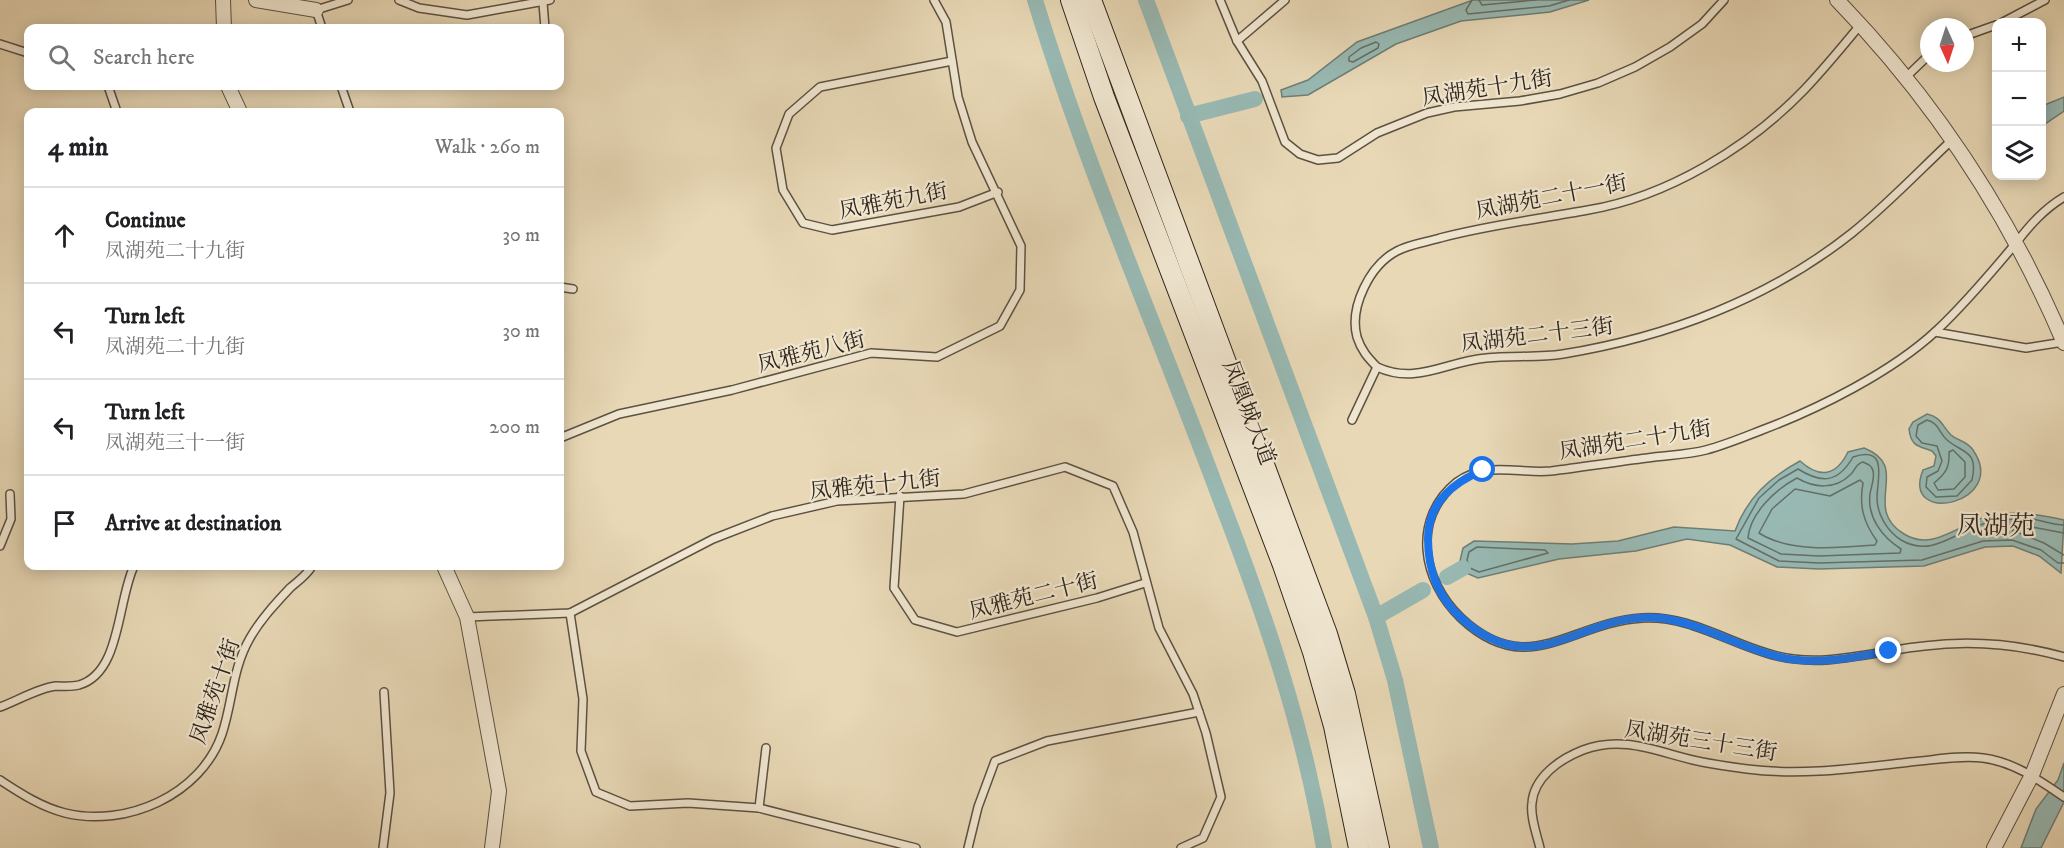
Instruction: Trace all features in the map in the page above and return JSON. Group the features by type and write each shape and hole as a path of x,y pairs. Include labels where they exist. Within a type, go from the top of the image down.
{"main road":[{"name":"凤凰城大道","path":"1071,0 1104,97 1283,565 1313,652 1345,770 1359,848"},
{"name":"凤凰城大道","path":"1091,0 1327,634 1348,705 1379,848"}],"street":[{"path":"223,0 224,24"},
{"path":"256,0 316,10"},
{"path":"1837,0 1861,24 1906,77 1952,140 2016,243 2064,343"},
{"path":"230,90 238,108"},
{"path":"446,570 467,617 499,791 492,848"},
{"path":"1994,848 2032,775 2064,694"}],"lane":[{"path":"321,24 316,10 348,0"},
{"path":"399,0 419,8 467,15 547,1 545,24"},
{"path":"934,0 946,22 952,61 972,142 998,192"},
{"name":"凤湖苑十九街","path":"1220,0 1237,41 1262,81 1285,142 1300,154 1318,160 1338,158 1377,134 1427,113 1454,107 1550,96 1598,83 1635,67 1670,47 1702,24 1724,0"},
{"path":"1237,41 1285,0"},
{"path":"2011,18 2045,0"},
{"name":"凤湖苑二十一街","path":"1377,367 1364,353 1357,336 1357,317 1363,290 1371,276 1396,251 1503,224 1623,202 1671,183 1745,140 1776,116 1804,91 1861,24"},
{"path":"1974,33 1992,26"},
{"path":"0,44 24,52"},
{"name":"凤雅苑九街","path":"952,61 820,87 789,114 776,147 783,190 803,223 832,230 959,207 998,192"},
{"path":"1906,77 1920,64"},
{"path":"109,90 116,108"},
{"path":"342,90 349,108"},
{"name":"凤湖苑二十三街","path":"1377,367 1395,375 1415,376 1458,362 1562,354 1631,340 1720,310 1753,296 1851,234 1906,187 1952,140"},
{"name":"凤雅苑八街","path":"564,436 619,414 732,390 871,353 937,357 1000,326 1020,290 1022,246 998,192"},
{"name":"凤湖苑二十九街","path":"2064,197 2052,204 2028,227 1935,332 1885,368 1823,404 1764,430 1704,451 1544,471 1483,470 1460,480 1432,511 1428,531 1428,557 1437,590 1474,630 1521,649 1549,644 1603,625 1640,618 1683,623 1714,632 1778,657 1817,661 1957,643 2019,646 2064,657"},
{"path":"564,288 573,289"},
{"path":"1935,332 2026,348 2064,343"},
{"path":"1352,420 1377,367"},
{"name":"凤雅苑十九街","path":"570,613 713,539 772,516 837,501 964,494 1065,467 1113,486 1133,532 1159,628 1199,712 1221,796 1203,837 1181,848"},
{"path":"0,546 11,519 10,494"},
{"name":"凤雅苑二十街","path":"900,496 894,588 915,620 957,632 1097,598 1145,583"},
{"path":"0,707 55,686 80,685 100,672 112,651 126,582 132,570"},
{"name":"凤雅苑十街","path":"0,780 42,805 65,813 88,816 112,816 136,811 178,790 212,756 222,733 236,669 250,638 269,610 308,570"},
{"path":"467,617 570,613 583,699 581,751 596,792 630,806 688,803 759,808 916,848"},
{"path":"383,848 390,794 384,692"},
{"path":"968,848 978,807 995,761 1047,741 1199,712"},
{"name":"凤湖苑三十三街","path":"1540,848 1532,803 1540,780 1558,763 1583,750 1611,744 1639,744 1701,762 1749,769 1827,771 1959,757 1984,758 2032,775 2064,797"},
{"path":"759,808 766,748"}],"water":[{"path":"1473,0 1589,0 1550,12 1461,21 1396,44 1308,95 1282,97 1281,90 1308,80 1357,42"},
{"path":"2064,97 2064,111 2046,123 2046,104"},
{"path":"1927,414 1941,422 1951,435 1971,447 1981,469 1978,484 1967,495 1953,502 1938,503 1926,499 1920,488 1923,470 1934,466 1936,456 1932,451 1914,443 1909,429 1913,422"},
{"path":"1864,448 1878,456 1885,466 1886,512 1892,523 1904,534 1915,539 1936,538 1976,520 2016,513 2064,520 2061,573 2039,556 2013,546 1985,547 1924,566 1819,569 1777,567 1730,545 1687,539 1636,551 1559,559 1478,578 1466,573 1460,561 1463,548 1474,541 1572,544 1618,541 1674,527 1735,531 1753,499 1778,474 1800,461 1814,471 1827,472 1838,466 1848,452"},
{"path":"2064,763 2064,802 2041,848 2021,848 2036,809 2058,780"}],"waterway":[{"path":"1035,0 1099,186 1195,432 1266,624 1305,756 1324,848"},
{"path":"1146,0 1376,617 1395,680 1431,848"},
{"path":"1188,116 1255,99"},
{"path":"1447,577 1463,568"},
{"path":"1376,617 1423,590"}],"district":[{"name":"凤湖苑","path":"1996,525"}],"route":[{"path":"1483,470 1460,480 1432,511 1428,531 1428,557 1437,590 1455,612 1474,630 1499,642 1521,649 1549,644 1603,625 1640,618 1660,618 1714,632 1778,657 1817,661 1889,651"}]}
